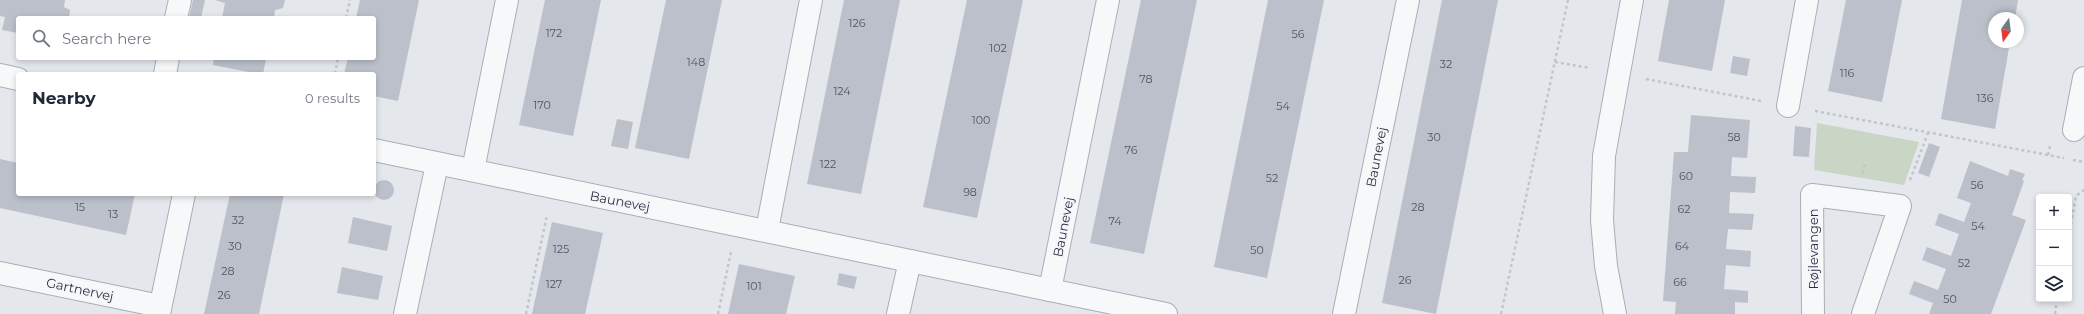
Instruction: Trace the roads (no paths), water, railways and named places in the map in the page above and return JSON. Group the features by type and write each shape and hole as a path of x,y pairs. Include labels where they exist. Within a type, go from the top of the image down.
{"street":[{"path":"176,16 180,0"},
{"path":"473,170 507,0"},
{"path":"767,230 811,0"},
{"name":"Baunevej","path":"1050,290 1108,0"},
{"name":"Baunevej","path":"1344,314 1408,0"},
{"path":"1615,314 1606,266 1602,220 1604,156 1632,0"},
{"path":"1788,106 1807,0"},
{"path":"165,72 168,60"},
{"path":"0,75 16,79"},
{"path":"2074,130 2084,78"},
{"name":"Baunevej","path":"376,150 767,230 1166,314"},
{"path":"405,314 437,164"},
{"name":"Røjlevangen","path":"1813,314 1812,195 1900,206 1863,314"},
{"name":"Gartnervej","path":"0,273 159,310 184,196"},
{"path":"898,314 910,261"}]}
